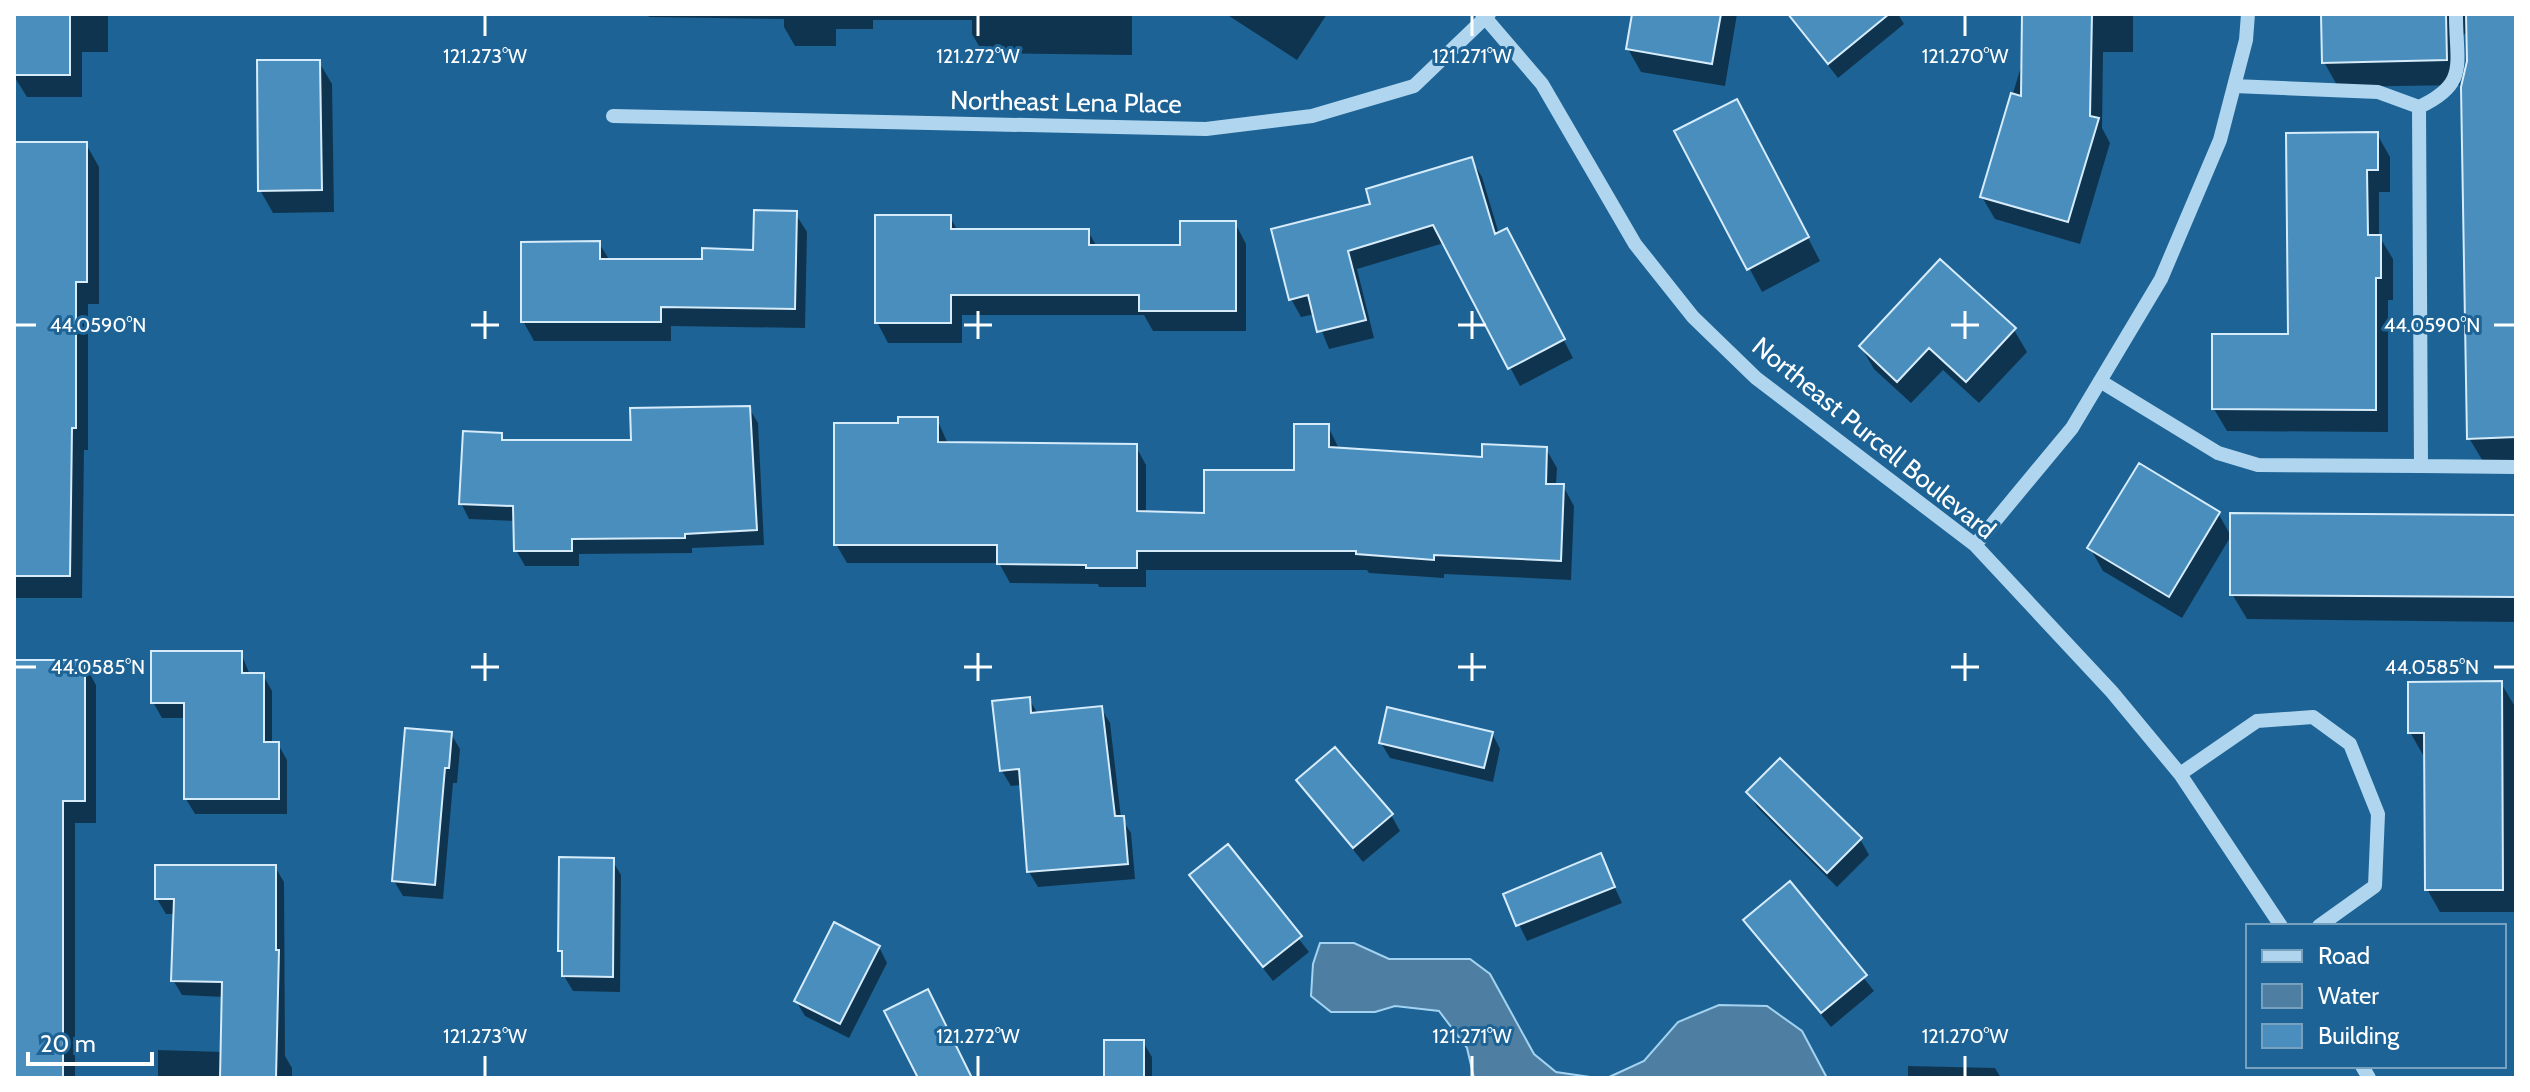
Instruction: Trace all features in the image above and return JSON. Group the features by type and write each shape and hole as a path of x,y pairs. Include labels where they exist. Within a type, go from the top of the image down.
{"street":[{"path":"1975,545 2072,428 2161,279 2220,140 2246,40 2248,14"},
{"name":"Northeast Lena Place","path":"613,116 1206,129 1312,116 1414,86 1486,15"},
{"name":"Northeast Purcell Boulevard","path":"1486,15 1542,84 1635,244 1693,317 1756,378 1975,545 2112,692 2180,774 2280,924"},
{"path":"2234,86 2378,92 2419,107 2443,96 2456,80 2456,16"},
{"path":"2419,107 2421,466"},
{"path":"2100,381 2218,453 2258,465 2516,467"},
{"path":"2180,774 2257,721 2313,717 2350,744 2378,814 2375,886 2322,924"}],"water":[{"path":"1320,943 1354,943 1389,959 1470,959 1490,974 1534,1054 1556,1072 1597,1078 1474,1078 1467,1048 1439,1011 1395,1006 1375,1012 1331,1012 1311,996 1313,964"},
{"path":"1719,1005 1767,1006 1802,1031 1827,1078 1607,1078 1644,1061 1678,1022"}],"building":[{"path":"14,14 70,14 70,75 14,75"},
{"path":"1632,14 1721,14 1712,64 1626,49"},
{"path":"1788,14 1889,14 1828,64"},
{"path":"2022,14 2092,14 2090,116 2099,118 2068,222 1980,197 2011,93 2021,96"},
{"path":"2321,14 2446,14 2447,60 2322,63"},
{"path":"2466,14 2516,14 2516,437 2467,439 2461,87 2467,61"},
{"path":"257,60 320,60 322,190 258,191"},
{"path":"1737,99 1809,237 1747,270 1674,131"},
{"path":"2378,132 2378,170 2367,170 2368,235 2381,235 2381,278 2376,278 2376,410 2212,409 2212,334 2288,334 2286,133"},
{"path":"14,142 87,142 87,282 76,282 76,428 72,428 70,576 14,576"},
{"path":"1472,157 1495,234 1507,228 1565,339 1508,369 1433,225 1348,251 1366,320 1317,332 1308,295 1289,300 1271,229 1370,204 1366,189"},
{"path":"754,210 797,211 795,309 661,307 661,322 521,322 521,242 600,241 600,259 702,259 702,248 753,250"},
{"path":"875,215 951,215 951,229 1089,229 1089,245 1180,245 1180,221 1236,221 1236,311 1139,311 1139,295 951,295 951,323 875,323"},
{"path":"1940,259 2016,328 1966,382 1929,348 1897,382 1859,346"},
{"path":"750,406 757,530 685,534 685,538 572,539 572,551 514,551 513,506 459,504 463,431 502,433 502,440 631,440 630,408"},
{"path":"898,417 938,417 938,442 1137,444 1137,511 1204,513 1204,470 1294,470 1294,424 1329,424 1329,447 1482,457 1482,444 1547,447 1546,484 1564,484 1561,561 1434,555 1434,560 1356,554 1356,551 1137,551 1137,568 1086,568 1086,565 997,564 997,545 834,545 834,423 898,423"},
{"path":"2139,463 2220,512 2169,597 2087,548"},
{"path":"2230,513 2516,515 2516,597 2230,595"},
{"path":"151,651 242,651 242,673 264,673 264,742 279,742 279,799 184,799 184,703 151,703"},
{"path":"14,660 85,660 85,801 63,801 63,1078 14,1078"},
{"path":"2502,681 2503,890 2425,890 2424,733 2408,733 2408,682"},
{"path":"1030,697 1031,713 1102,706 1115,816 1124,816 1128,864 1027,872 1019,769 1000,771 992,701"},
{"path":"1387,707 1493,732 1484,768 1379,743"},
{"path":"405,728 452,732 449,768 445,768 435,885 392,881"},
{"path":"1335,747 1393,814 1353,848 1296,780"},
{"path":"1780,758 1862,838 1827,873 1746,792"},
{"path":"1228,844 1302,936 1263,967 1189,875"},
{"path":"1601,853 1615,887 1516,926 1503,894"},
{"path":"559,857 614,858 613,977 562,976 562,951 558,951"},
{"path":"155,865 276,865 276,950 279,950 276,1078 220,1078 222,982 171,981 174,899 155,899"},
{"path":"1790,881 1867,975 1821,1013 1743,920"},
{"path":"834,922 880,946 840,1024 794,1001"},
{"path":"928,989 972,1078 918,1078 884,1011"},
{"path":"1104,1040 1144,1040 1144,1078 1104,1078"}]}
